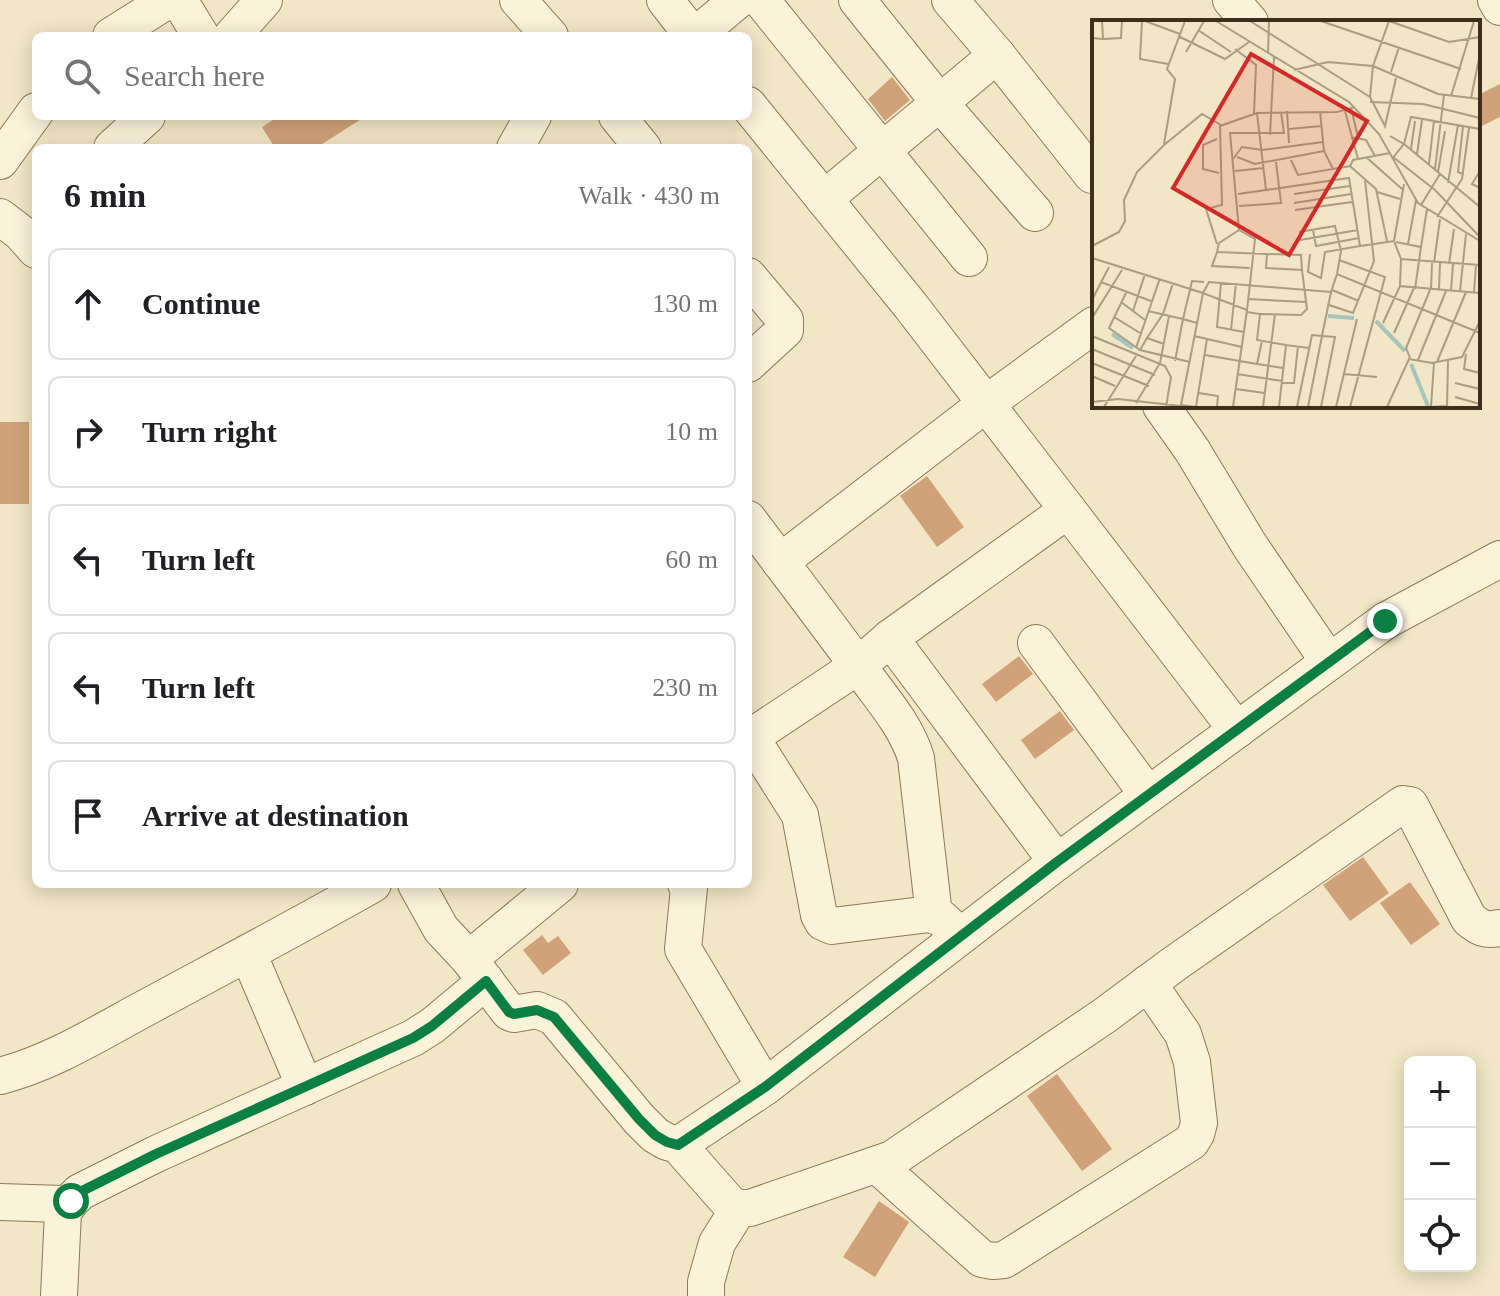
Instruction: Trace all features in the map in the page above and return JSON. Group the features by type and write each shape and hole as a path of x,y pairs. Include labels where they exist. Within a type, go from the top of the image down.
{"street":[{"path":"117,32 168,0"},
{"path":"179,0 199,32"},
{"path":"236,32 264,0"},
{"path":"518,0 546,32"},
{"path":"665,0 691,32"},
{"path":"699,32 738,0"},
{"path":"761,0 969,258"},
{"path":"857,0 939,102 1035,213"},
{"path":"950,0 1092,175"},
{"path":"1231,0 1248,20"},
{"path":"1496,0 1500,7"},
{"path":"824,199 997,55"},
{"path":"752,110 987,403 1237,730"},
{"path":"0,161 32,117"},
{"path":"116,144 143,120"},
{"path":"517,144 531,120"},
{"path":"620,120 640,144"},
{"path":"752,281 785,320 786,326 752,360"},
{"path":"780,562 1092,326"},
{"path":"1162,408 1192,450 1250,546 1329,662"},
{"path":"752,734 858,666 890,638 1068,510"},
{"path":"752,524 858,666 911,743 948,926"},
{"path":"678,1145 765,1087 948,926 1057,862 1385,621 1500,559"},
{"path":"890,638 1057,862"},
{"path":"1036,643 1148,795"},
{"path":"903,728 938,703"},
{"path":"752,741 800,815 819,915 823,922 832,926 930,914 948,926"},
{"path":"418,888 441,929 478,970 509,1012 537,1010 554,1017 639,1119 655,1135 678,1145 730,1204 739,1208 750,1208 877,1165 901,1153 1104,1016 1403,804 1410,805 1469,919 1488,931 1500,928"},
{"path":"0,1076 65,1051 366,888"},
{"path":"59,1296 63,1212 80,1192 156,1154 413,1038 432,1026 478,970 556,888"},
{"path":"689,888 683,949 765,1087"},
{"path":"248,953 305,1087"},
{"path":"877,1165 982,1259 993,1261 1004,1260 1191,1142 1199,1123 1192,1062 1183,1034 1148,983"},
{"path":"0,1202 63,1204 71,1201"},
{"path":"706,1296 706,1282 717,1243 739,1208"}],"building":[{"path":"892,77 910,100 885,121 868,99"},
{"path":"1500,84 1500,117 1480,127 1480,94"},
{"path":"273,120 360,120 322,144 273,144 262,127"},
{"path":"0,422 29,422 29,504 0,504"},
{"path":"927,476 964,527 937,547 900,496"},
{"path":"1019,656 1033,674 996,702 982,684"},
{"path":"1060,711 1074,730 1035,759 1021,740"},
{"path":"1363,857 1389,893 1350,921 1323,885"},
{"path":"1410,882 1440,924 1411,945 1380,903"},
{"path":"542,935 548,943 558,936 571,953 543,975 523,950"},
{"path":"1057,1074 1112,1149 1082,1171 1027,1096"},
{"path":"879,1201 909,1222 875,1277 843,1257"}],"route":[{"path":"71,1201 80,1192 156,1154 413,1038 486,981 509,1012 521,1014 537,1010 554,1017 639,1119 655,1135 678,1145 765,1087 1057,862 1385,621"}]}
